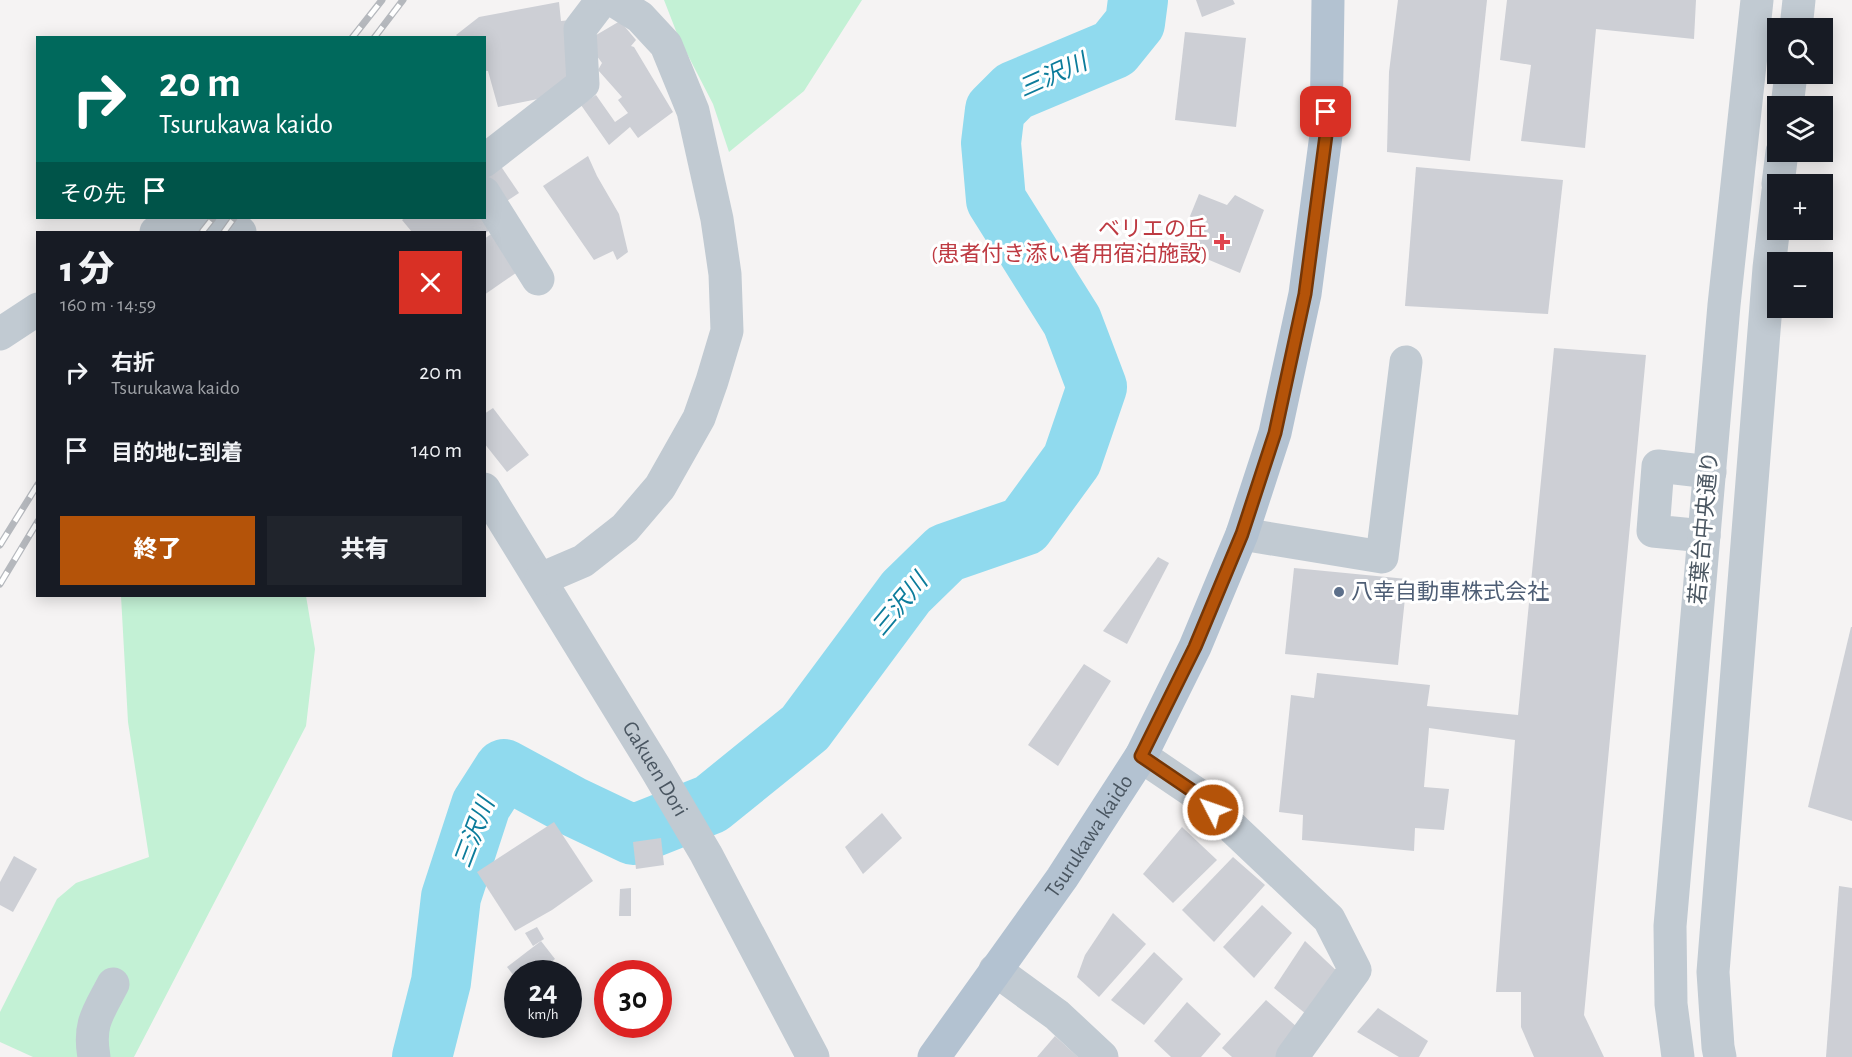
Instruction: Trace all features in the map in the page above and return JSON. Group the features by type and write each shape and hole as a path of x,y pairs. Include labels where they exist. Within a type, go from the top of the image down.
{"main road":[{"name":"Tsurukawa kaido","path":"934,1057 1062,878 1141,756 1195,647 1242,534 1275,433 1305,294 1326,135 1328,0"}],"street":[{"path":"486,159 583,84 580,29 602,0"},
{"path":"541,579 583,561 625,528 660,487 699,418 727,331 725,274 717,219 693,111 666,45 640,17 614,0"},
{"name":"若葉台中央通り","path":"1678,1057 1671,1004 1670,926 1724,305 1757,0"},
{"path":"1797,18 1799,0"},
{"path":"486,196 538,279"},
{"path":"159,231 195,224 234,231"},
{"name":"若葉台中央通り","path":"1720,1057 1713,972 1772,240"},
{"path":"0,334 36,310"},
{"path":"1242,534 1383,557 1406,362"},
{"path":"1704,537 1653,531 1658,466 1710,472"},
{"name":"Gakuen Dori","path":"486,492 656,768 706,855 813,1057"},
{"path":"1141,756 1197,794 1329,919 1350,960 1355,970 1292,1057"},
{"path":"995,970 1057,1015 1102,1057"},
{"path":"94,1057 91,1039 94,1021 113,984"}],"green space":[{"path":"664,0 862,0 804,91 729,152 713,104 678,36"},
{"path":"121,597 306,597 315,649 306,726 134,1057 33,1057 0,1042 0,1012 57,899 76,883 149,857 128,722"}],"building":[{"path":"1196,0 1233,0 1235,4 1202,17"},
{"path":"1398,0 1487,0 1470,161 1387,152 1389,72"},
{"path":"1507,0 1696,0 1694,39 1596,29 1585,148 1521,141 1531,65 1500,60"},
{"path":"559,2 561,21 571,20 577,75 538,99 498,107 488,71 486,71 486,36 456,35 479,17"},
{"path":"620,21 636,40 631,46 634,47 673,112 638,138 630,127 609,145 581,105 596,95 615,122 628,113 618,100 622,97 598,70 602,63 586,41"},
{"path":"1185,32 1246,38 1236,127 1175,120"},
{"path":"588,156 619,214 628,252 617,260 613,251 594,260 543,186"},
{"path":"498,162 519,193 501,205 486,184 486,169"},
{"path":"1416,167 1563,180 1548,314 1405,306"},
{"name":"ベリエの丘 (患者付き添い者用宿泊施設)","path":"1199,194 1227,205 1235,195 1264,210 1240,273 1188,251 1196,232 1186,226"},
{"path":"485,219 494,227 486,233 411,231 402,220"},
{"path":"497,230 523,268 486,294 486,238"},
{"path":"1554,348 1646,355 1584,1015 1604,1057 1534,1057 1521,1027 1521,992 1496,992 1515,740 1429,728 1424,787 1449,789 1444,830 1415,828 1414,851 1302,840 1303,815 1279,812 1291,695 1314,698 1317,673 1430,685 1427,706 1518,715"},
{"path":"493,408 529,455 507,472 486,446 486,413"},
{"path":"1158,557 1169,563 1127,644 1103,631"},
{"path":"1294,568 1407,579 1398,665 1285,654"},
{"path":"1852,627 1852,821 1808,807"},
{"path":"1084,664 1111,681 1058,766 1028,745"},
{"path":"882,813 902,838 863,874 845,847"},
{"path":"554,822 593,881 552,910 515,931 477,872"},
{"path":"1182,827 1217,860 1173,903 1143,874"},
{"path":"661,838 664,865 636,869 633,842"},
{"path":"14,856 37,869 13,912 0,905 0,882"},
{"path":"1233,857 1265,885 1214,942 1182,910"},
{"path":"1839,886 1852,888 1852,1057 1826,1057"},
{"path":"631,888 631,916 619,916 620,889"},
{"path":"1262,905 1292,933 1254,978 1223,947"},
{"path":"1113,913 1146,944 1099,997 1077,977 1085,955"},
{"path":"537,927 544,939 533,946 525,933"},
{"path":"541,941 555,959 554,960 516,960"},
{"path":"1305,941 1340,974 1311,1018 1274,988"},
{"path":"1154,952 1183,979 1144,1025 1111,1000"},
{"path":"1266,1000 1297,1027 1276,1057 1232,1057 1222,1048"},
{"path":"1187,1002 1221,1034 1201,1057 1171,1057 1154,1041"},
{"path":"1378,1008 1428,1041 1419,1057 1399,1057 1357,1032"},
{"path":"1055,1036 1078,1057 1037,1057"}],"waterway":[{"name":"三沢川","path":"422,1057 441,982 451,897 481,805 504,769 572,806 633,835 711,804 805,728 906,592 946,553 1024,526 1072,460 1097,387 1072,321 996,200 991,143 995,110 1014,91 1114,49 1135,23 1138,0"}],"railway":[{"path":"354,36 382,0"},
{"path":"376,36 403,0"},
{"path":"203,231 212,219"},
{"path":"225,231 233,219"},
{"path":"0,545 36,487"},
{"path":"0,584 36,524"}],"place":[{"name":"ベリエの丘 (患者付き添い者用宿泊施設)","path":"1222,242"},
{"name":"八幸自動車株式会社","path":"1339,592"}],"route":[{"path":"1213,810 1197,794 1141,756 1195,647 1242,534 1275,433 1305,294 1326,135 1326,112"}]}
